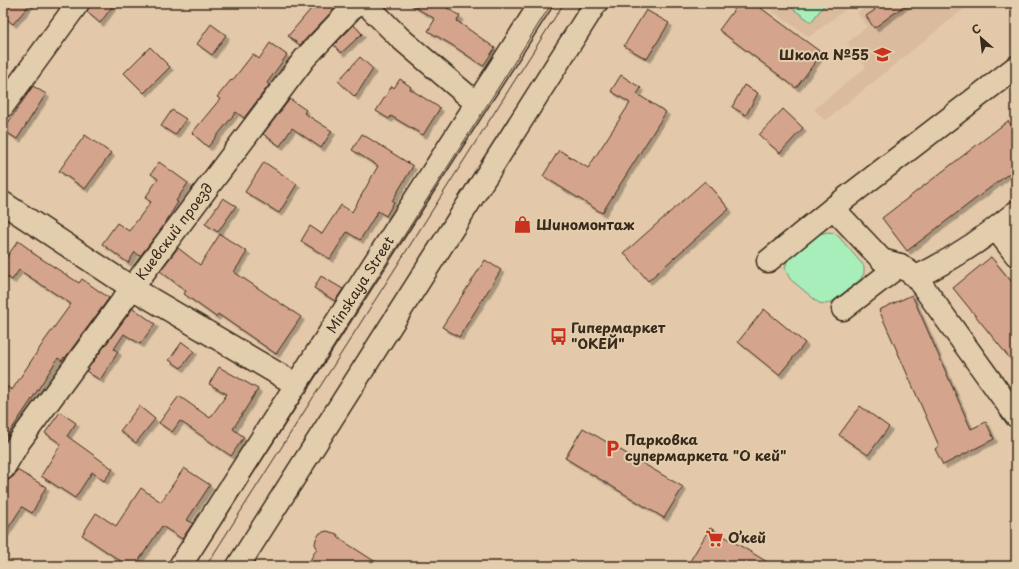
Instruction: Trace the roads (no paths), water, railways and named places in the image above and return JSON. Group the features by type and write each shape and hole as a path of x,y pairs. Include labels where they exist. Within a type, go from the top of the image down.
{"street":[{"path":"3,106 78,3"},
{"name":"Киевский проезд","path":"3,469 19,442 304,58 357,3"},
{"path":"364,3 400,38 476,103"},
{"name":"Minskaya Street","path":"180,566 541,3"},
{"path":"238,566 596,3"},
{"path":"768,261 833,208 1016,68"},
{"path":"3,203 132,288 297,385"},
{"path":"833,208 882,260 908,271 1016,416"},
{"path":"843,309 908,271 934,268 996,229 1016,212"},
{"path":"996,229 1016,255"}],"tram line":[{"path":"194,566 552,3"},
{"path":"206,566 564,3"}],"place":[{"name":"Школа №55","path":"882,55"},
{"name":"Шиномонтаж","path":"523,225"},
{"name":"Гипермаркет \"ОКЕЙ\"","path":"558,336"},
{"name":"Парковка супермаркета \"О кей\"","path":"612,448"},
{"name":"О’кей","path":"715,538"}]}
